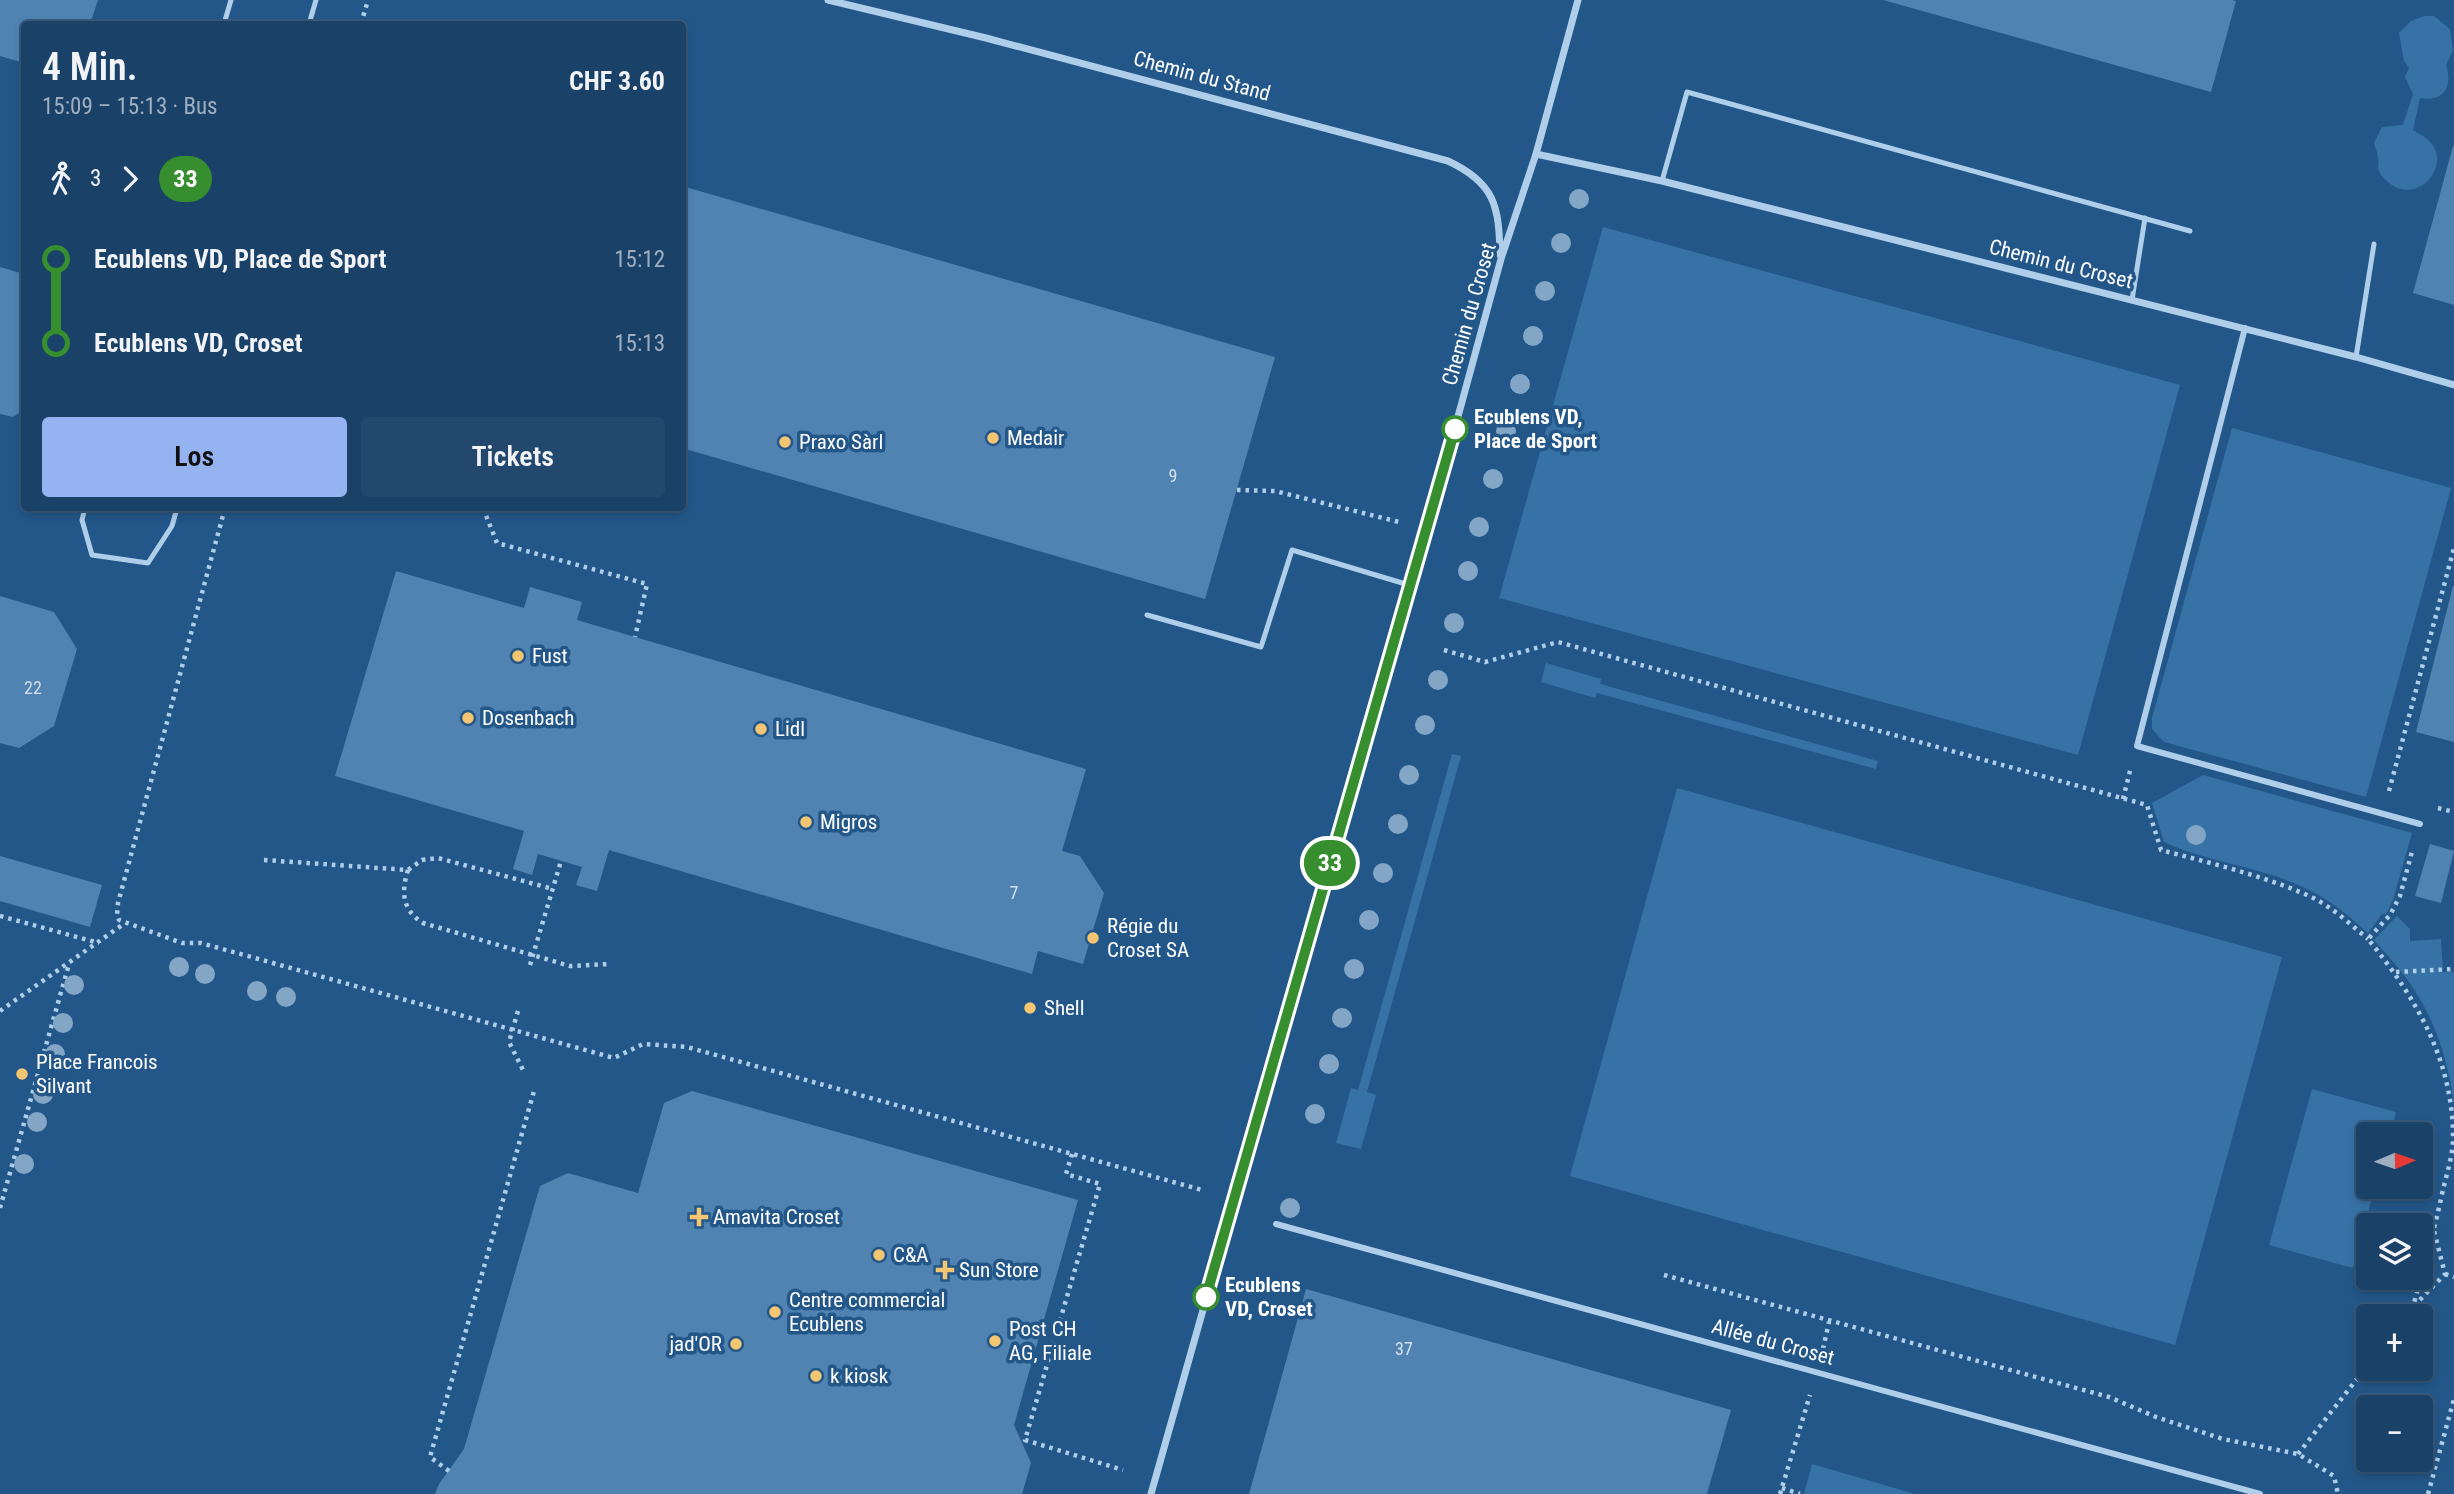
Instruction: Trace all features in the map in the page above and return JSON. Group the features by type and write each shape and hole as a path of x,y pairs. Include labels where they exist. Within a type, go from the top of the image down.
{"street":[{"name":"Chemin du Stand","path":"828,0 986,37 1448,160 1468,170 1483,183 1492,199 1499,221 1501,259"},
{"name":"Chemin du Croset","path":"1151,1494 1409,585 1427,530 1501,259 1536,154 1578,0"},
{"name":"Chemin du Croset","path":"1536,154 1662,181 2245,328 2454,385"},
{"path":"2245,328 2137,746 2420,824"},
{"name":"Allée du Croset","path":"1276,1224 2260,1494"}],"lane":[{"path":"225,21 232,0"},
{"path":"310,21 316,0"},
{"path":"1662,181 1687,92 2190,230"},
{"path":"2132,300 2145,218"},
{"path":"2356,357 2374,244"},
{"path":"84,511 82,520 92,555 148,563 172,526 176,511"},
{"path":"1147,615 1261,647 1292,550 1409,585"}],"path":[{"path":"362,21 368,0"},
{"path":"1237,490 1275,491 1427,530"},
{"path":"224,511 118,903 117,915 125,923 182,943 201,943 614,1058 643,1044 687,1047 1202,1190"},
{"path":"484,511 497,543 647,584 635,637"},
{"path":"2383,814 2454,548"},
{"path":"1444,650 1485,662 1558,642 2147,805 2161,850 2235,870 2309,895 2340,915 2368,939 2409,992 2431,1030 2449,1098 2453,1142 2434,1230 2414,1304"},
{"path":"2368,939 2390,915 2400,896 2420,824"},
{"path":"264,860 408,870 422,860 438,858 553,889"},
{"path":"530,965 561,861"},
{"path":"408,870 403,891 407,909 423,923 570,966 610,964"},
{"path":"0,916 99,943"},
{"path":"0,1011 125,923"},
{"path":"0,1208 69,964"},
{"path":"2395,972 2454,969"},
{"path":"518,1011 509,1042 523,1070"},
{"path":"449,1471 430,1457 534,1091"},
{"path":"1072,1154 1066,1174 1100,1184 1026,1440 1124,1470"},
{"path":"2434,1230 2445,1274"},
{"path":"2445,1274 2454,1276"},
{"path":"2416,1304 2445,1274"},
{"path":"1664,1275 2109,1397 2156,1417 2223,1439 2298,1454 2334,1476 2338,1494"},
{"path":"1826,1335 1829,1322"},
{"path":"1800,1494 1781,1491 1818,1372"},
{"path":"2298,1454 2356,1380"},
{"path":"2428,1494 2454,1399"}],"shaded area":[{"path":"2434,16 2450,29 2453,50 2446,65 2448,80 2445,91 2435,98 2420,98 2413,130 2434,148 2436,168 2423,185 2414,189 2403,189 2390,184 2380,174 2374,143 2382,127 2403,125 2413,94 2405,77 2409,68 2404,61 2399,33 2411,21"},
{"path":"1603,227 2180,385 2078,755 1499,598"},
{"path":"2232,428 2451,488 2366,797 2164,742 2152,729 2152,718"},
{"path":"1546,663 1601,679 1600,684 1878,761 1876,769 1597,693 1595,698 1541,682"},
{"path":"1452,754 1461,756 1367,1092 1376,1095 1361,1149 1336,1143 1351,1088 1358,1090"},
{"path":"2203,775 2412,833 2393,900 2386,914 2382,914 2368,933 2329,902 2297,884 2201,856 2164,842 2152,803"},
{"path":"1677,788 2282,957 2175,1345 1570,1176"},
{"path":"2397,916 2410,929 2410,941 2441,939 2443,972 2454,972 2454,1104 2445,1060 2430,1018 2406,978 2374,940"},
{"path":"2312,1089 2396,1112 2393,1122 2356,1122 2356,1199 2372,1199 2368,1213 2356,1213 2356,1257 2353,1268 2269,1245"},
{"path":"1812,1464 1915,1494 1804,1494"}],"building":[{"path":"0,0 98,0 91,21 21,21 21,62 0,56"},
{"path":"1883,0 2232,0 2236,1 2211,92"},
{"path":"2454,146 2454,305 2413,293"},
{"path":"686,187 1275,357 1205,599 686,449"},
{"path":"0,267 21,273 21,412 13,417 0,414"},
{"path":"396,571 524,608 530,587 582,602 577,620 1086,769 1062,851 1080,856 1104,893 1083,964 1038,951 1032,974 609,850 597,891 576,885 582,867 538,854 532,875 513,869 524,831 335,776"},
{"path":"2454,586 2454,742 2416,732"},
{"path":"0,596 54,612 77,649 54,726 19,748 0,743"},
{"path":"2430,844 2454,851 2441,903 2415,896"},
{"path":"0,856 102,885 90,927 0,901"},
{"name":"Centre commercial Ecublens","path":"692,1091 1078,1200 1014,1425 1031,1463 1022,1494 435,1494 464,1449 540,1186 568,1173 638,1193 664,1103"},
{"path":"1306,1289 1731,1410 1707,1494 1249,1494"}],"bus line":[{"name":"33","path":"1206,1297 1455,429"}],"place":[{"name":"Ecublens VD, Place de Sport","path":"1455,429"},
{"name":"Medair","path":"993,438"},
{"name":"Praxo Sàrl","path":"785,442"},
{"name":"Fust","path":"518,656"},
{"name":"Dosenbach","path":"468,718"},
{"name":"Lidl","path":"761,729"},
{"name":"Migros","path":"806,822"},
{"name":"Régie du Croset SA","path":"1093,938"},
{"name":"Shell","path":"1030,1008"},
{"name":"Place Francois Silvant","path":"22,1074"},
{"name":"Amavita Croset","path":"699,1217"},
{"name":"C&A","path":"879,1255"},
{"name":"Sun Store","path":"945,1270"},
{"name":"Ecublens VD, Croset","path":"1206,1297"},
{"name":"Centre commercial Ecublens","path":"775,1312"},
{"name":"Post CH AG, Filiale","path":"995,1341"},
{"name":"jad'OR","path":"736,1344"},
{"name":"k kiosk","path":"816,1376"}]}
